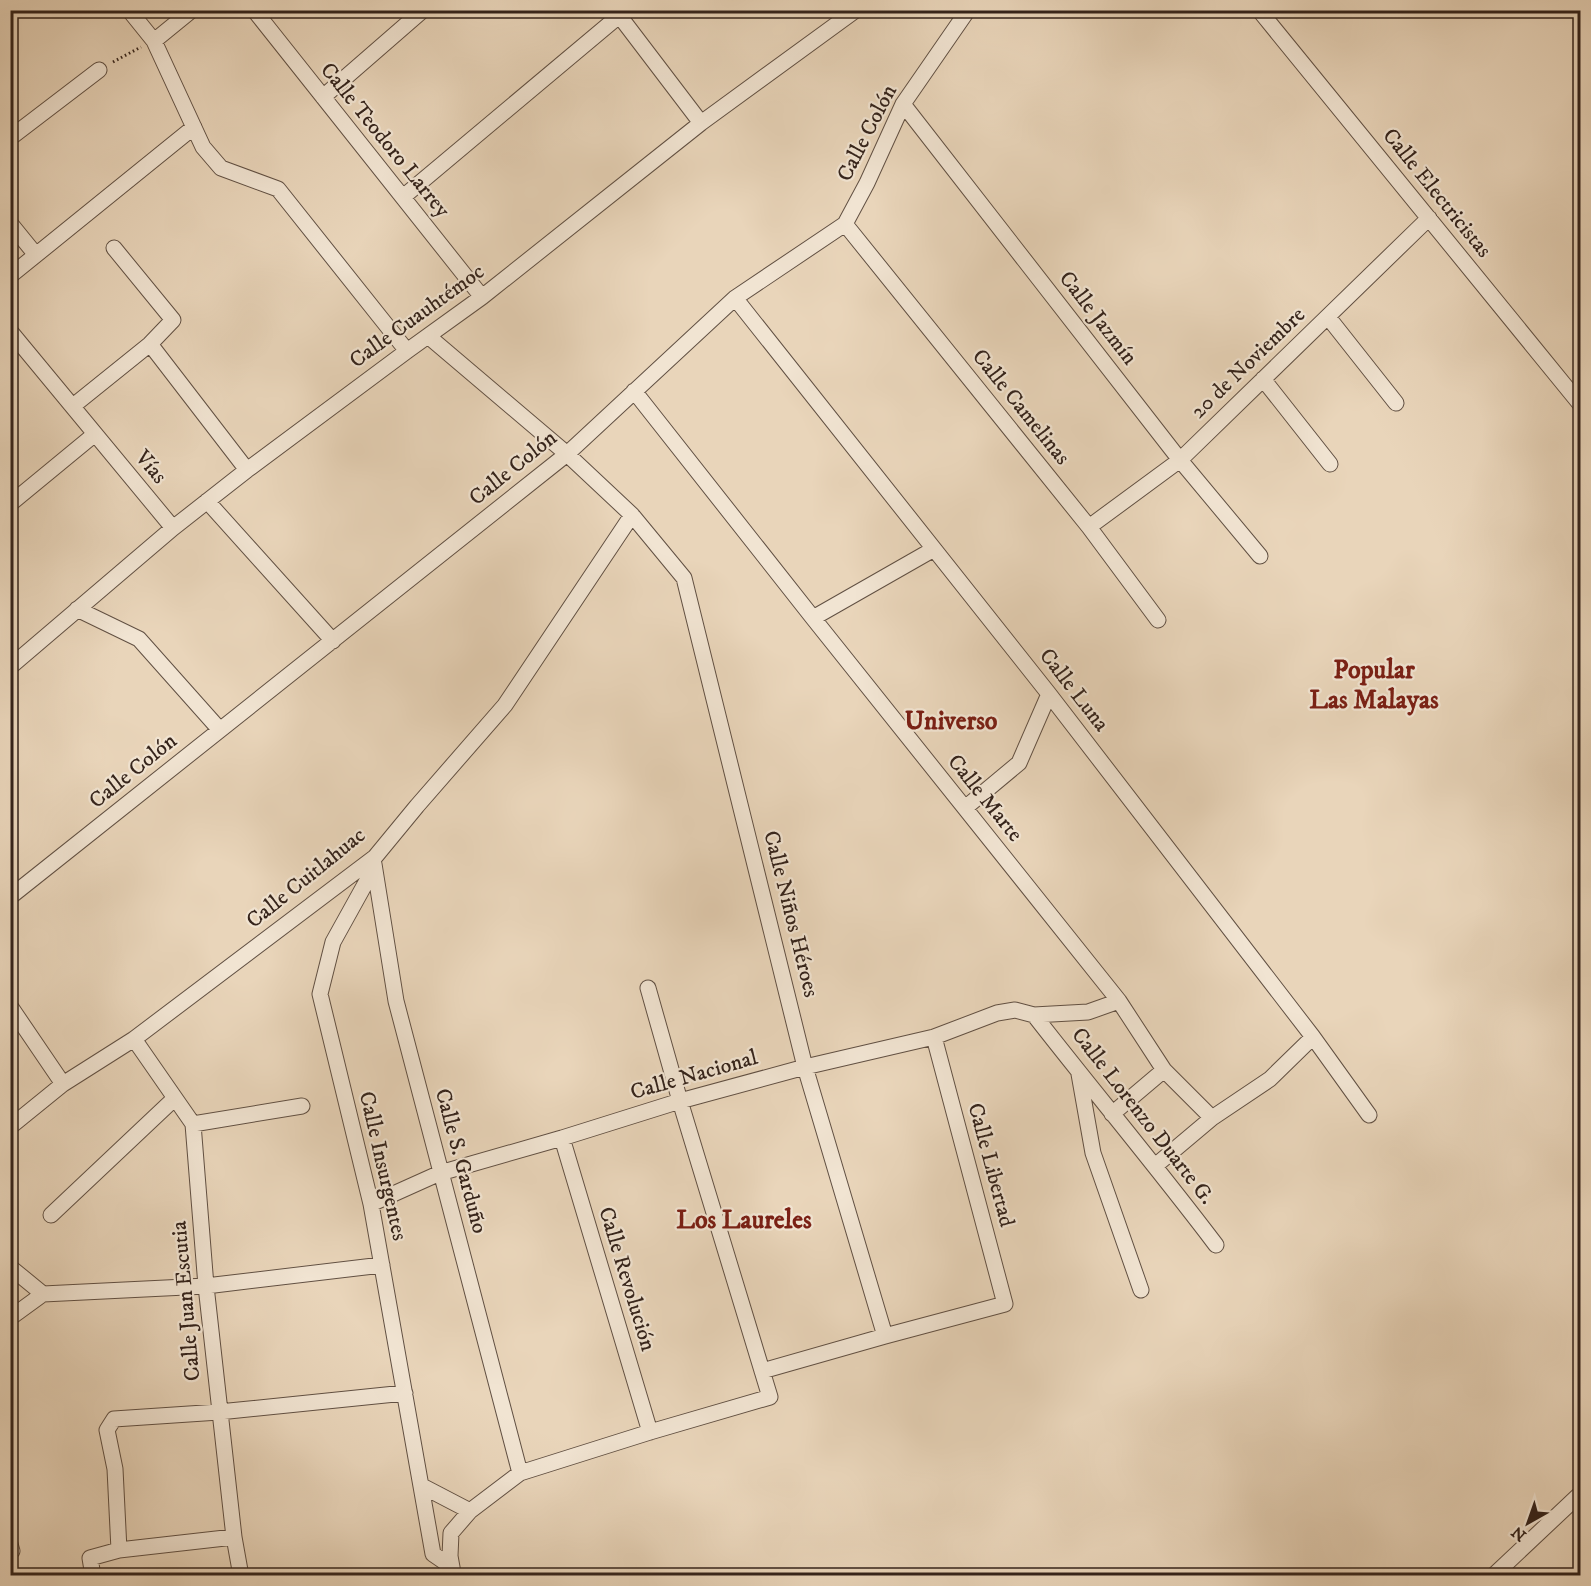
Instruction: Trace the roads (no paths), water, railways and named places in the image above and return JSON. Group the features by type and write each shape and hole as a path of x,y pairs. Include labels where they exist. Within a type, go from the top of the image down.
{"street":[{"path":"129,10 154,41 203,147 221,168 278,189 407,351"},
{"path":"154,41 192,10"},
{"name":"Calle Teodoro Larrey","path":"254,10 482,297"},
{"path":"323,97 423,10"},
{"name":"Calle Cuauhtémoc","path":"10,667 207,501 482,297 701,123 856,10"},
{"name":"Calle Colón","path":"10,897 567,454 735,298 845,224 867,183 903,104 968,10"},
{"name":"Calle Electricistas","path":"1259,10 1581,404"},
{"path":"403,197 620,12 701,123"},
{"path":"10,138 99,70"},
{"name":"Calle Jazmín","path":"903,104 1180,460 1260,556"},
{"path":"10,276 194,127"},
{"name":"20 de Noviembre","path":"1089,527 1180,460 1429,218"},
{"path":"10,223 36,255"},
{"name":"Calle Camelinas","path":"845,224 1089,527 1158,620"},
{"path":"73,406 150,344 173,320 114,248"},
{"name":"Calle Luna","path":"735,298 1049,694 1313,1037 1369,1115"},
{"path":"1328,317 1396,403"},
{"name":"Vías","path":"12,336 173,528"},
{"path":"428,336 567,454 632,515"},
{"path":"150,344 247,470"},
{"path":"1263,379 1330,464"},
{"name":"Calle Marte","path":"634,391 1119,1001 1164,1070 1212,1118"},
{"path":"10,504 95,434"},
{"path":"207,501 333,641"},
{"name":"Calle Cuitlahuac","path":"10,1127 63,1084 134,1039 374,862 417,806 505,705 632,515"},
{"name":"Calle Niños Héroes","path":"632,515 684,579 805,1067 885,1335"},
{"path":"813,618 934,549"},
{"path":"77,609 139,639 220,730"},
{"path":"965,808 1019,763 1049,694"},
{"name":"Calle S. Garduño","path":"374,862 396,1001 520,1473"},
{"name":"Calle Insurgentes","path":"374,862 333,942 320,994 371,1204 433,1554 453,1571"},
{"path":"453,1571 450,1556 451,1533 470,1511 520,1473 770,1397 648,988"},
{"name":"Calle Nacional","path":"371,1204 440,1173 680,1101 805,1067 934,1037 997,1013 1015,1010 1034,1015 1088,1012 1119,1001"},
{"path":"10,1006 63,1084"},
{"name":"Calle Lorenzo Duarte G.","path":"1034,1015 1216,1245"},
{"name":"Calle Libertad","path":"885,1335 1005,1304 934,1037"},
{"path":"1155,1166 1212,1118 1270,1079 1313,1037"},
{"path":"134,1039 193,1124 302,1106"},
{"path":"1112,1114 1164,1070"},
{"path":"1078,1072 1093,1152 1141,1290"},
{"path":"51,1215 175,1098"},
{"name":"Calle Juan Escutia","path":"193,1124 219,1412 234,1537 241,1575"},
{"name":"Calle Revolución","path":"562,1138 650,1432"},
{"path":"10,1318 43,1294 206,1286 382,1264"},
{"path":"10,1267 43,1294"},
{"path":"762,1371 885,1335"},
{"path":"119,1550 115,1469 107,1430 114,1419 219,1412 405,1393"},
{"path":"422,1486 470,1511"},
{"path":"1493,1575 1581,1494"},
{"path":"93,1575 90,1558 119,1550 234,1537"}],"district":[{"name":"Popular Las Malayas","path":"1374,685"},
{"name":"Universo","path":"951,721"},
{"name":"Los Laureles","path":"744,1220"}]}
